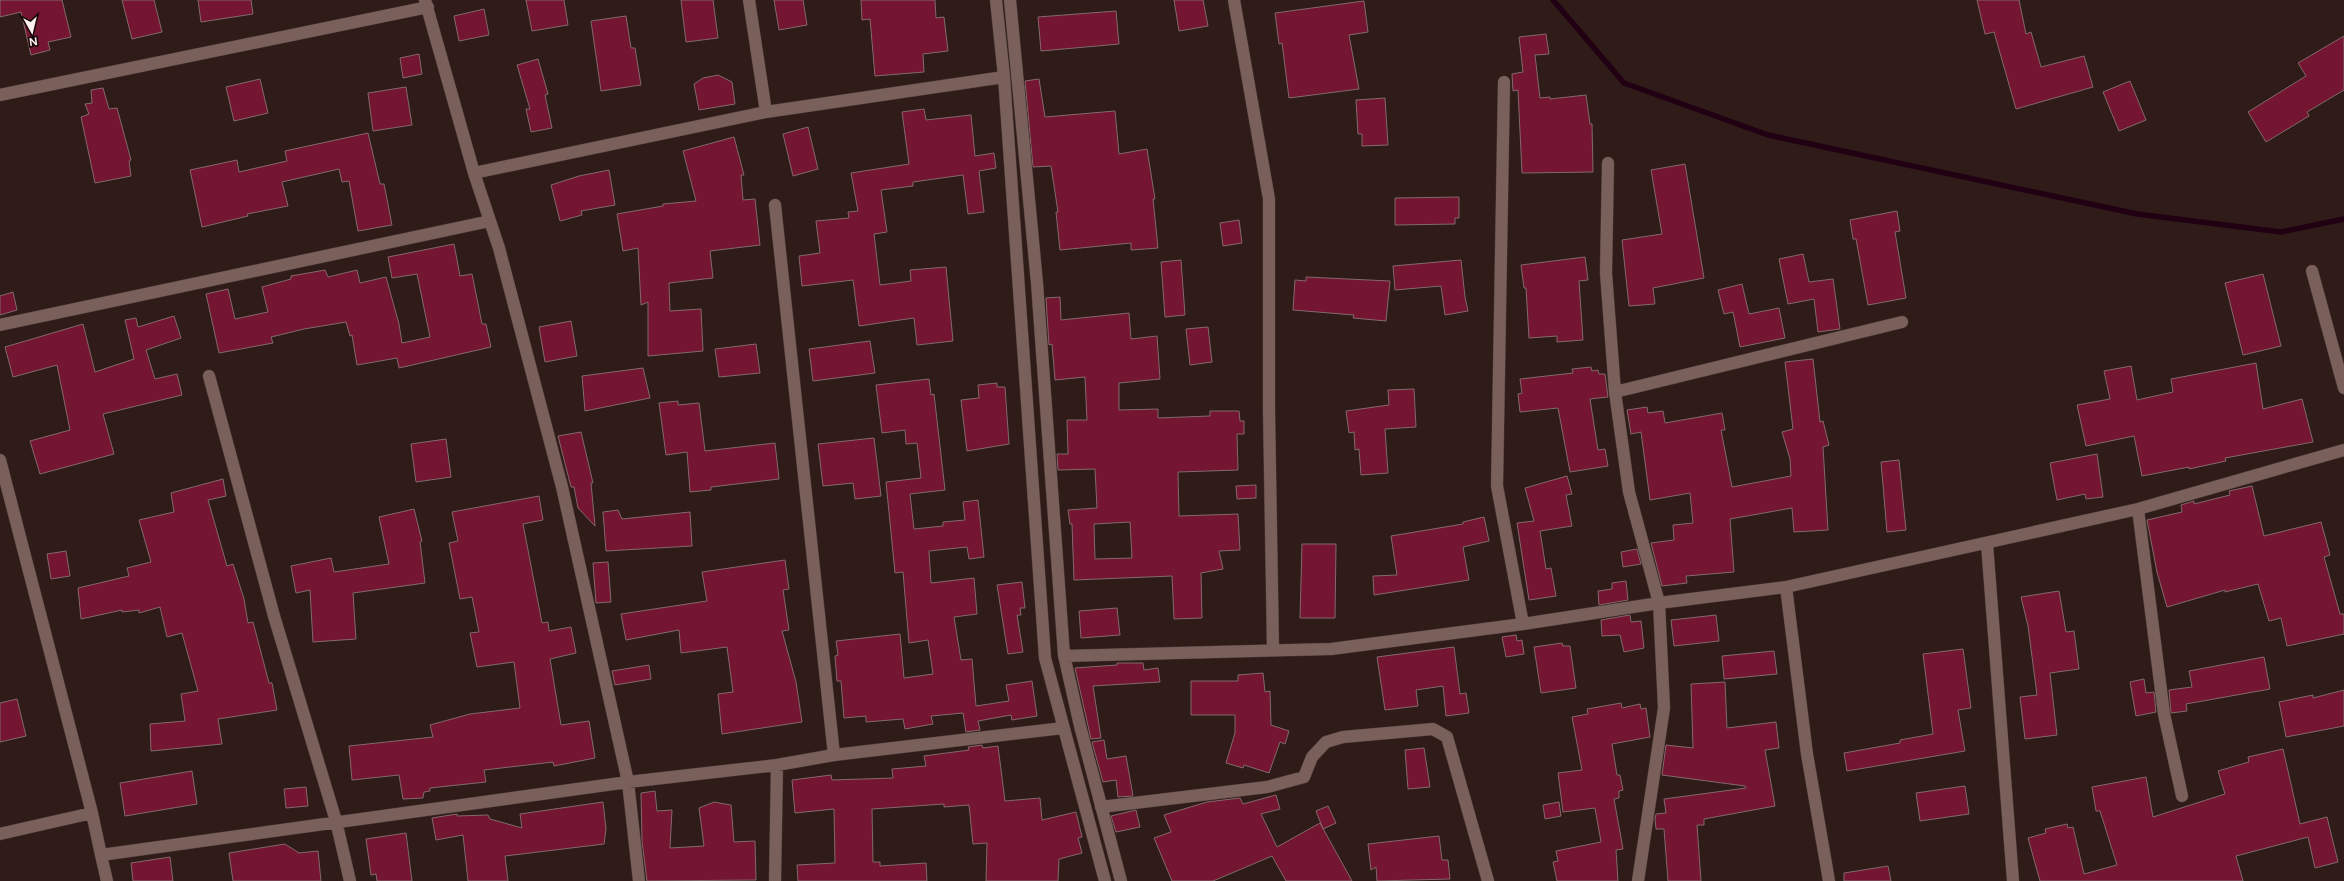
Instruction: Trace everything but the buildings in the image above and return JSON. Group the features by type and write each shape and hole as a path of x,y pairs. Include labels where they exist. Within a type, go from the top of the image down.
{"street":[{"path":"749,0 766,112"},
{"path":"996,0 1004,77 1045,658 1105,881"},
{"path":"1010,0 1037,283 1064,656 1101,807 1121,881"},
{"path":"1234,0 1269,198 1269,410 1272,649"},
{"path":"0,95 426,4 528,355 562,487 628,782 639,881"},
{"path":"474,172 766,112 1004,77"},
{"path":"1504,82 1497,486 1523,624"},
{"path":"1608,163 1606,274 1615,392 1630,492 1659,603 1664,708 1638,881"},
{"path":"775,205 834,755"},
{"path":"0,325 490,221"},
{"path":"2312,271 2344,388"},
{"path":"1615,392 1902,322"},
{"path":"208,376 274,616 336,821 350,881"},
{"path":"1064,656 1272,649 1332,649 1523,624 1659,603 1786,587 1987,544 2138,508 2344,450"},
{"path":"0,460 92,813 107,881"},
{"path":"2138,508 2164,714 2182,796"},
{"path":"1987,544 2013,881"},
{"path":"1786,587 1807,754 1829,881"},
{"path":"101,855 336,821 628,782 777,765 834,755 1063,728"},
{"path":"1101,807 1267,787 1304,777 1312,757 1326,742 1343,738 1433,729 1447,737 1488,881"},
{"path":"776,881 777,765"},
{"path":"0,834 92,813"}],"waterway":[{"path":"1553,0 1624,83 1768,135 2137,214 2281,232 2344,219"}]}
